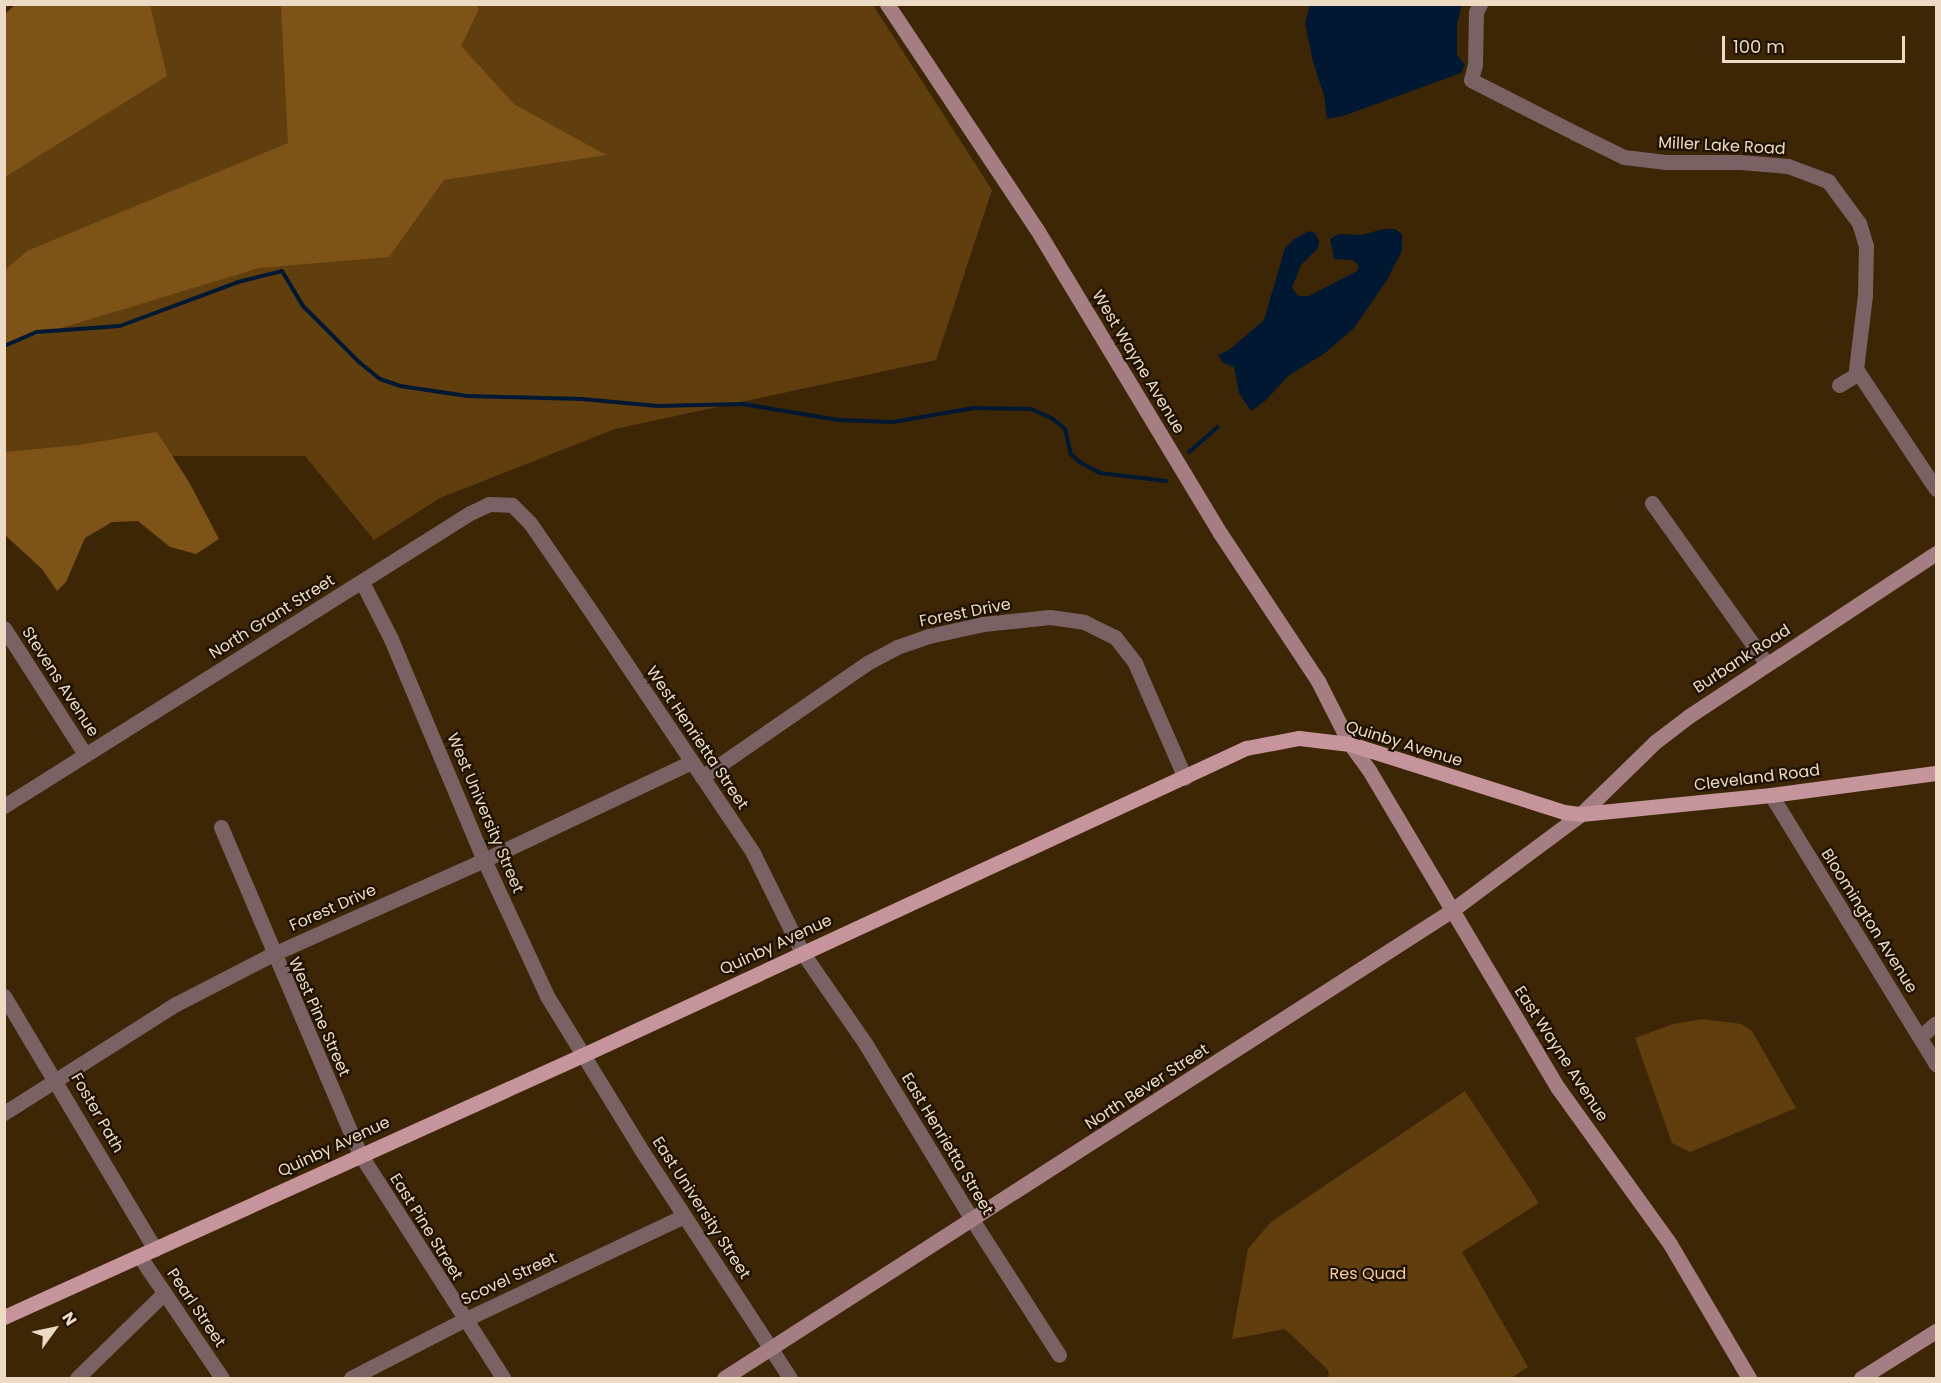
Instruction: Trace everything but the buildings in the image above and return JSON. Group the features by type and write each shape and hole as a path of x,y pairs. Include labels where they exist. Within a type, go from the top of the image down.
{"main road":[{"name":"Quinby Avenue","path":"4,1317 583,1055 1246,748 1299,738 1350,744 1564,812 1581,814"},
{"name":"Cleveland Road","path":"1581,814 1771,795 1936,773"}],"street":[{"name":"West Wayne Avenue","path":"886,4 1036,228 1220,533 1318,681 1350,744"},
{"name":"Miller Lake Road","path":"1480,4 1476,12 1475,64 1471,80 1575,133 1624,157 1666,162 1740,162 1788,166 1828,181 1858,223 1866,246 1865,295 1856,369 1858,373"},
{"path":"1839,386 1858,373 1936,489"},
{"name":"North Grant Street","path":"4,806 489,504 503,503 519,509 548,551"},
{"path":"1652,503 1767,664"},
{"name":"West Henrietta Street","path":"548,551 753,853 802,952"},
{"name":"Burbank Road","path":"1581,814 1655,742 1689,716 1936,553"},
{"name":"West University Street","path":"362,582 391,639 484,860 546,996 583,1055"},
{"name":"Forest Drive","path":"702,777 867,663 897,647 929,636 984,624 1050,617 1084,622 1115,637 1135,663 1185,778"},
{"name":"Stevens Avenue","path":"4,628 85,754"},
{"name":"East Wayne Avenue","path":"1350,744 1369,770 1558,1088 1670,1244 1749,1378"},
{"name":"Forest Drive","path":"4,1113 176,1004 273,954 484,860 691,762"},
{"name":"Bloomington Avenue","path":"1771,795 1936,1065"},
{"name":"North Bever Street","path":"724,1378 973,1221 1451,911 1581,814"},
{"name":"West Pine Street","path":"221,827 273,954 360,1154"},
{"name":"East Henrietta Street","path":"802,952 865,1043 973,1221 1059,1355"},
{"name":"Foster Path","path":"4,996 56,1079 156,1249"},
{"path":"1920,1037 1936,1023"},
{"name":"East University Street","path":"583,1055 684,1216 790,1378"},
{"name":"East Pine Street","path":"360,1154 503,1378"},
{"name":"Scovel Street","path":"351,1378 464,1320 684,1216"},
{"name":"Pearl Street","path":"140,1257 222,1378"},
{"path":"77,1378 164,1293"},
{"path":"1861,1378 1936,1331"}],"green space":[{"path":"85,5 873,5 992,190 936,360 615,429 440,498 374,540 305,456 5,456 5,95"},
{"path":"1703,1019 1741,1024 1752,1031 1796,1108 1690,1152 1672,1143 1635,1038 1673,1024"},
{"name":"Res Quad","path":"1465,1091 1539,1203 1462,1252 1528,1367 1511,1378 1329,1378 1328,1370 1285,1329 1232,1339 1248,1249 1271,1222"}],"shaded area":[{"path":"16,4 150,5 167,76 5,177 5,14"},
{"path":"281,5 476,5 479,9 461,46 514,104 606,155 444,180 389,257 259,268 5,345 5,270 27,251 288,143"},
{"path":"157,432 189,482 219,539 196,554 170,547 138,521 112,522 85,538 66,582 57,591 42,569 5,535 5,452 79,445"}],"water":[{"path":"1310,5 1462,5 1457,23 1457,55 1465,65 1461,73 1343,116 1327,119 1324,95 1313,62 1305,23"},
{"path":"1383,229 1395,229 1402,234 1402,251 1387,280 1354,328 1325,353 1288,376 1266,400 1251,411 1239,393 1234,367 1223,363 1218,355 1229,350 1264,320 1285,248 1294,239 1309,231 1315,233 1319,241 1318,248 1301,265 1292,288 1298,296 1309,296 1357,271 1359,266 1353,260 1334,259 1330,239 1339,234 1362,235"}],"waterway":[{"path":"4,346 37,332 120,326 238,282 282,271 303,306 359,362 380,379 400,386 467,396 582,399 658,406 743,404 839,420 893,422 974,408 1031,409 1053,419 1065,429 1071,454 1081,463 1100,473 1167,481"},
{"path":"1189,452 1218,427"}]}
